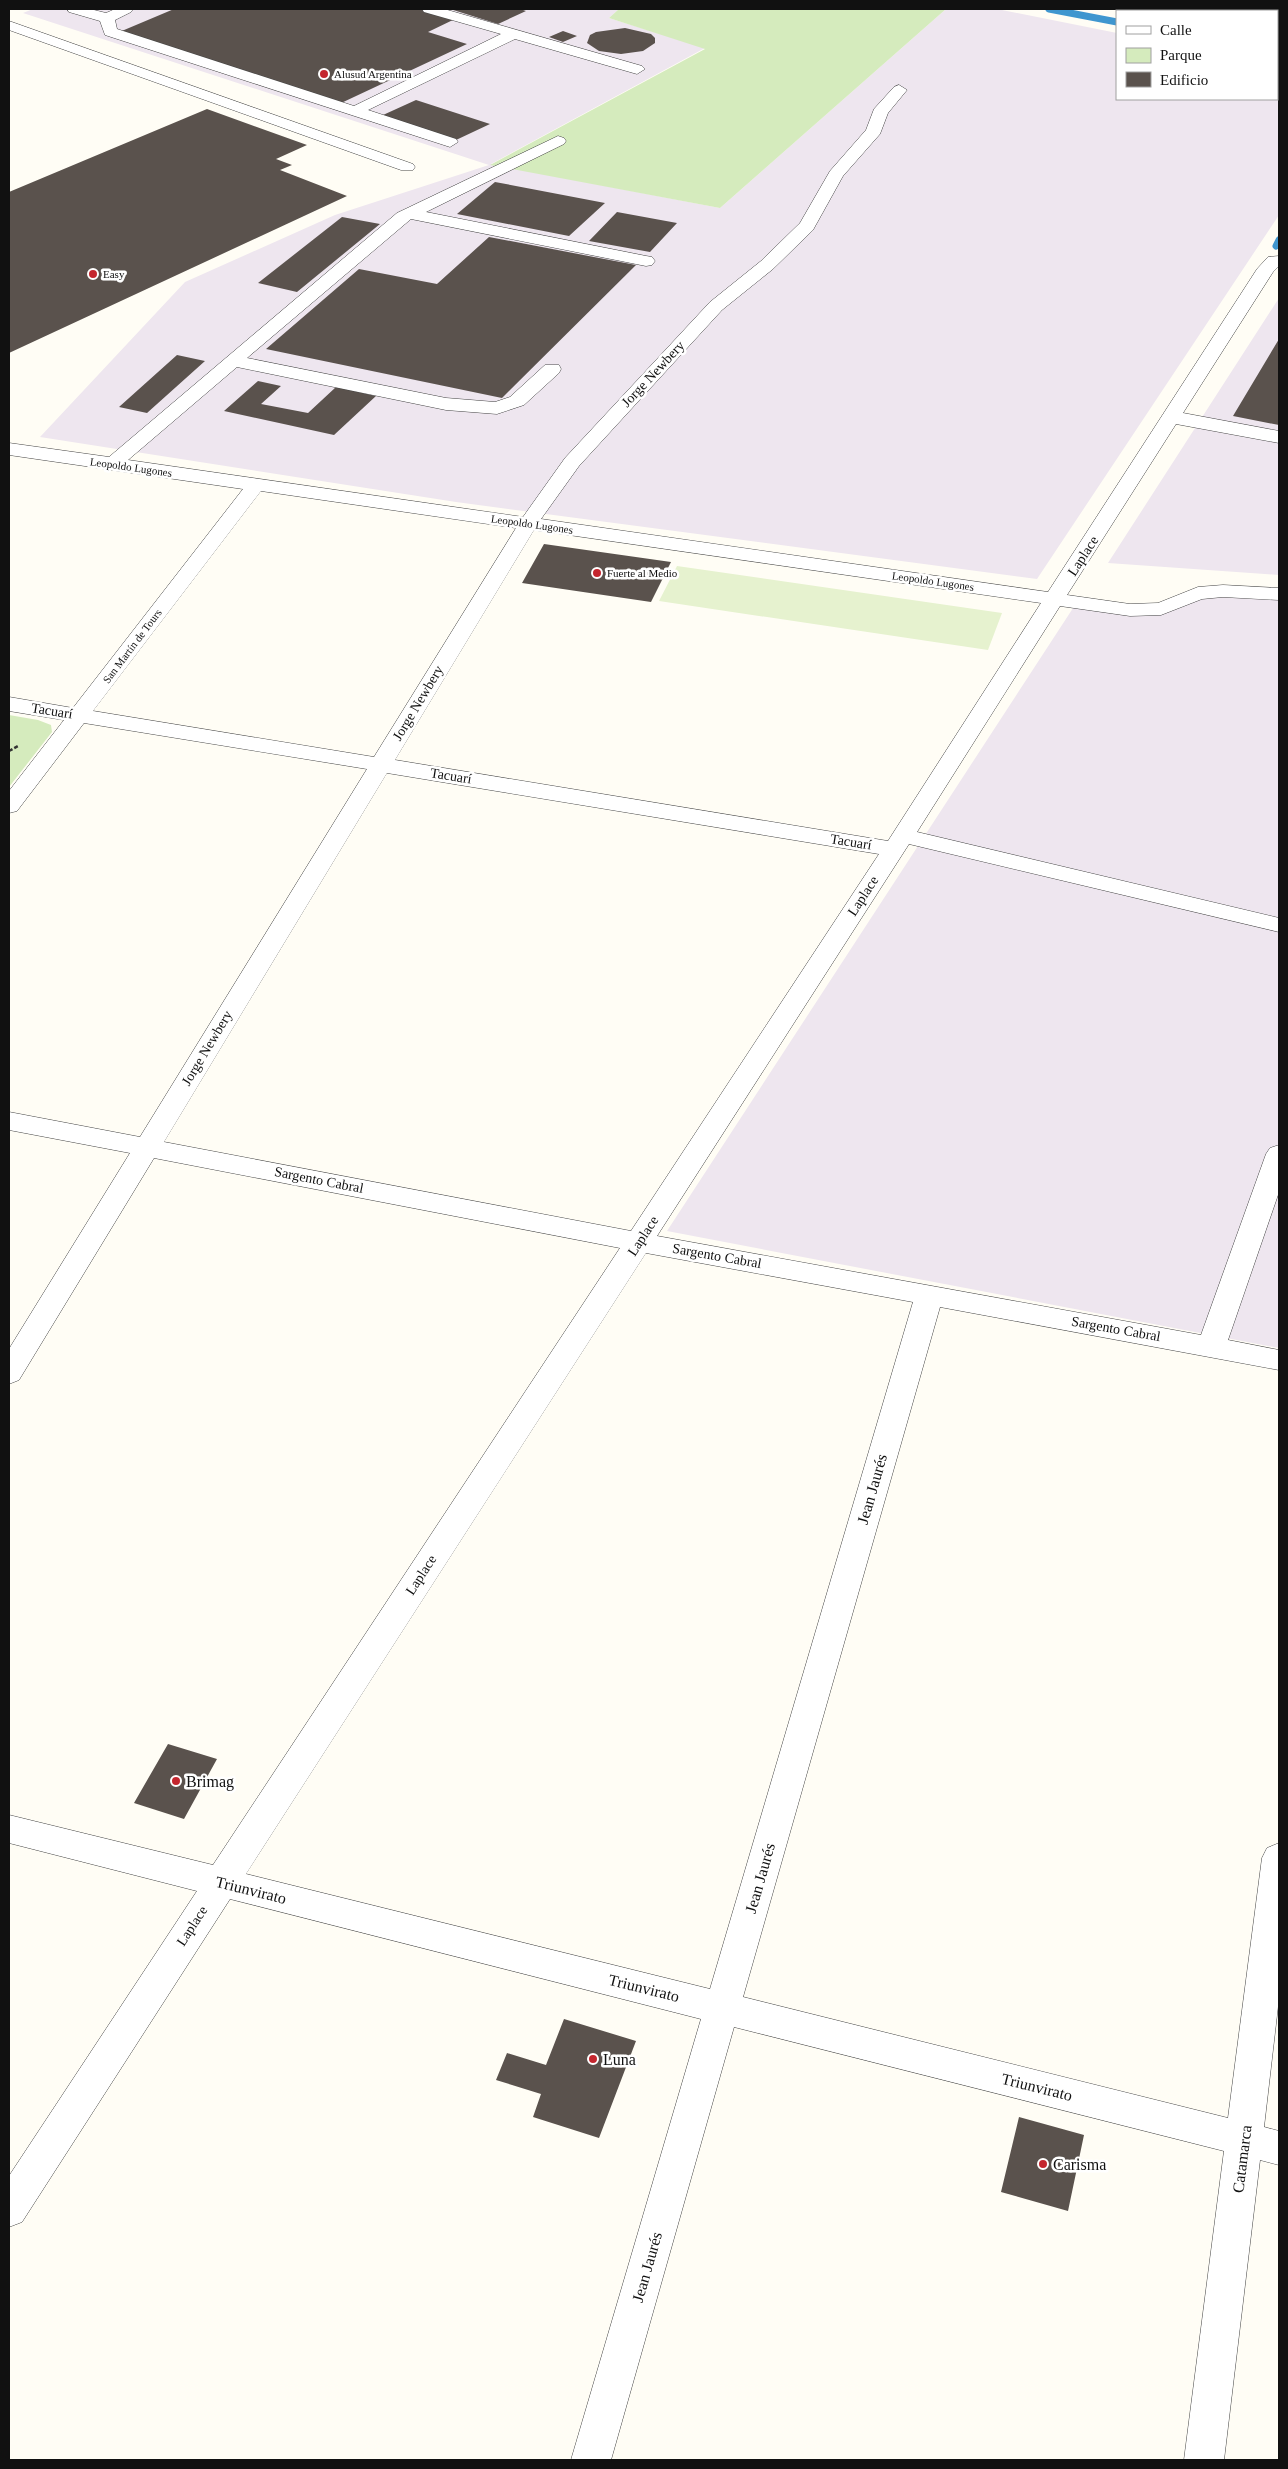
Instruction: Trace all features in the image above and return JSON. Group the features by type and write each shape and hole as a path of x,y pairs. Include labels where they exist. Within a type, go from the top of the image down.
{"street":[{"path":"74,9 107,18 126,9"},
{"path":"429,9 636,69"},
{"path":"107,18 110,32 450,142"},
{"path":"9,24 407,167"},
{"path":"355,111 513,34"},
{"name":"Jorge Newbery","path":"9,1373 528,524 572,462 710,313 768,265 807,226 836,174 874,131 880,112 899,90"},
{"path":"114,464 131,447 403,218 558,142"},
{"path":"410,214 646,261"},
{"name":"Laplace","path":"9,2209 1056,599 1266,269 1276,261"},
{"path":"235,361 446,404 497,408 517,401 552,369"},
{"path":"1172,417 1279,437"},
{"name":"Leopoldo Lugones","path":"9,450 1130,610 1162,609 1198,593 1223,591 1279,594"},
{"name":"San Martín de Tours","path":"9,806 256,485"},
{"name":"Tacuarí","path":"9,704 380,765 898,842 1279,925"},
{"name":"Sargento Cabral","path":"9,1121 639,1242 1279,1360"},
{"path":"1211,1347 1279,1154"},
{"name":"Jean Jaurés","path":"591,2460 929,1295"},
{"name":"Triunvirato","path":"9,1829 1279,2148"},
{"name":"Catamarca","path":"1204,2460 1279,1858"}],"shaded area":[{"path":"33,9 619,9 609,18 705,48 491,164 720,208 946,9 997,9 1116,33 1116,100 1278,100 1279,64 1279,215 1037,579 456,502 40,437 185,282 335,215 489,165 23,13"},
{"path":"1279,298 1279,575 1108,563"},
{"path":"1223,591 1279,594 1279,1348 667,1231 1077,602 1130,610"}],"green space":[{"path":"619,9 946,9 720,208 490,165 705,49 609,18"},
{"path":"677,566 1002,613 988,650 659,601"},
{"path":"9,715 38,720 51,725 52,732 9,787"}],"building":[{"name":"Alusud Argentina","path":"174,9 425,9 457,18 428,32 467,44 339,104 117,33"},
{"path":"450,9 520,9 526,11 498,24"},
{"path":"625,28 651,34 655,38 655,43 643,51 621,54 599,51 587,43 590,35 596,32"},
{"path":"563,31 577,36 563,42 549,37"},
{"path":"416,100 490,124 456,140 383,115"},
{"name":"Easy","path":"207,109 307,145 276,159 292,165 280,170 347,196 9,353 9,192"},
{"path":"495,182 605,203 569,236 457,214"},
{"path":"617,212 677,223 650,252 589,241"},
{"path":"342,217 380,224 297,292 258,283"},
{"path":"489,237 636,265 502,398 266,349 359,269 437,284"},
{"path":"1279,339 1279,425 1233,416"},
{"path":"177,355 205,361 147,413 119,407"},
{"path":"258,381 281,386 261,404 308,413 336,387 376,396 334,435 224,411"},
{"name":"Fuerte al Medio","path":"544,544 671,562 651,602 522,583"},
{"name":"Brimag","path":"168,1744 217,1759 184,1819 134,1803"},
{"path":"564,2019 636,2041 599,2138 533,2117 541,2094 496,2080 507,2053 546,2065"},
{"name":"Carisma","path":"1019,2117 1084,2135 1068,2211 1001,2192"}],"waterway":[{"path":"1049,9 1116,22"},
{"path":"1276,246 1279,240"}],"place":[{"name":"Alusud Argentina","path":"324,74"},
{"name":"Easy","path":"93,274"},
{"name":"Fuerte al Medio","path":"597,573"},
{"name":"Brimag","path":"176,1781"},
{"name":"Luna","path":"593,2059"},
{"name":"Carisma","path":"1043,2164"}]}
